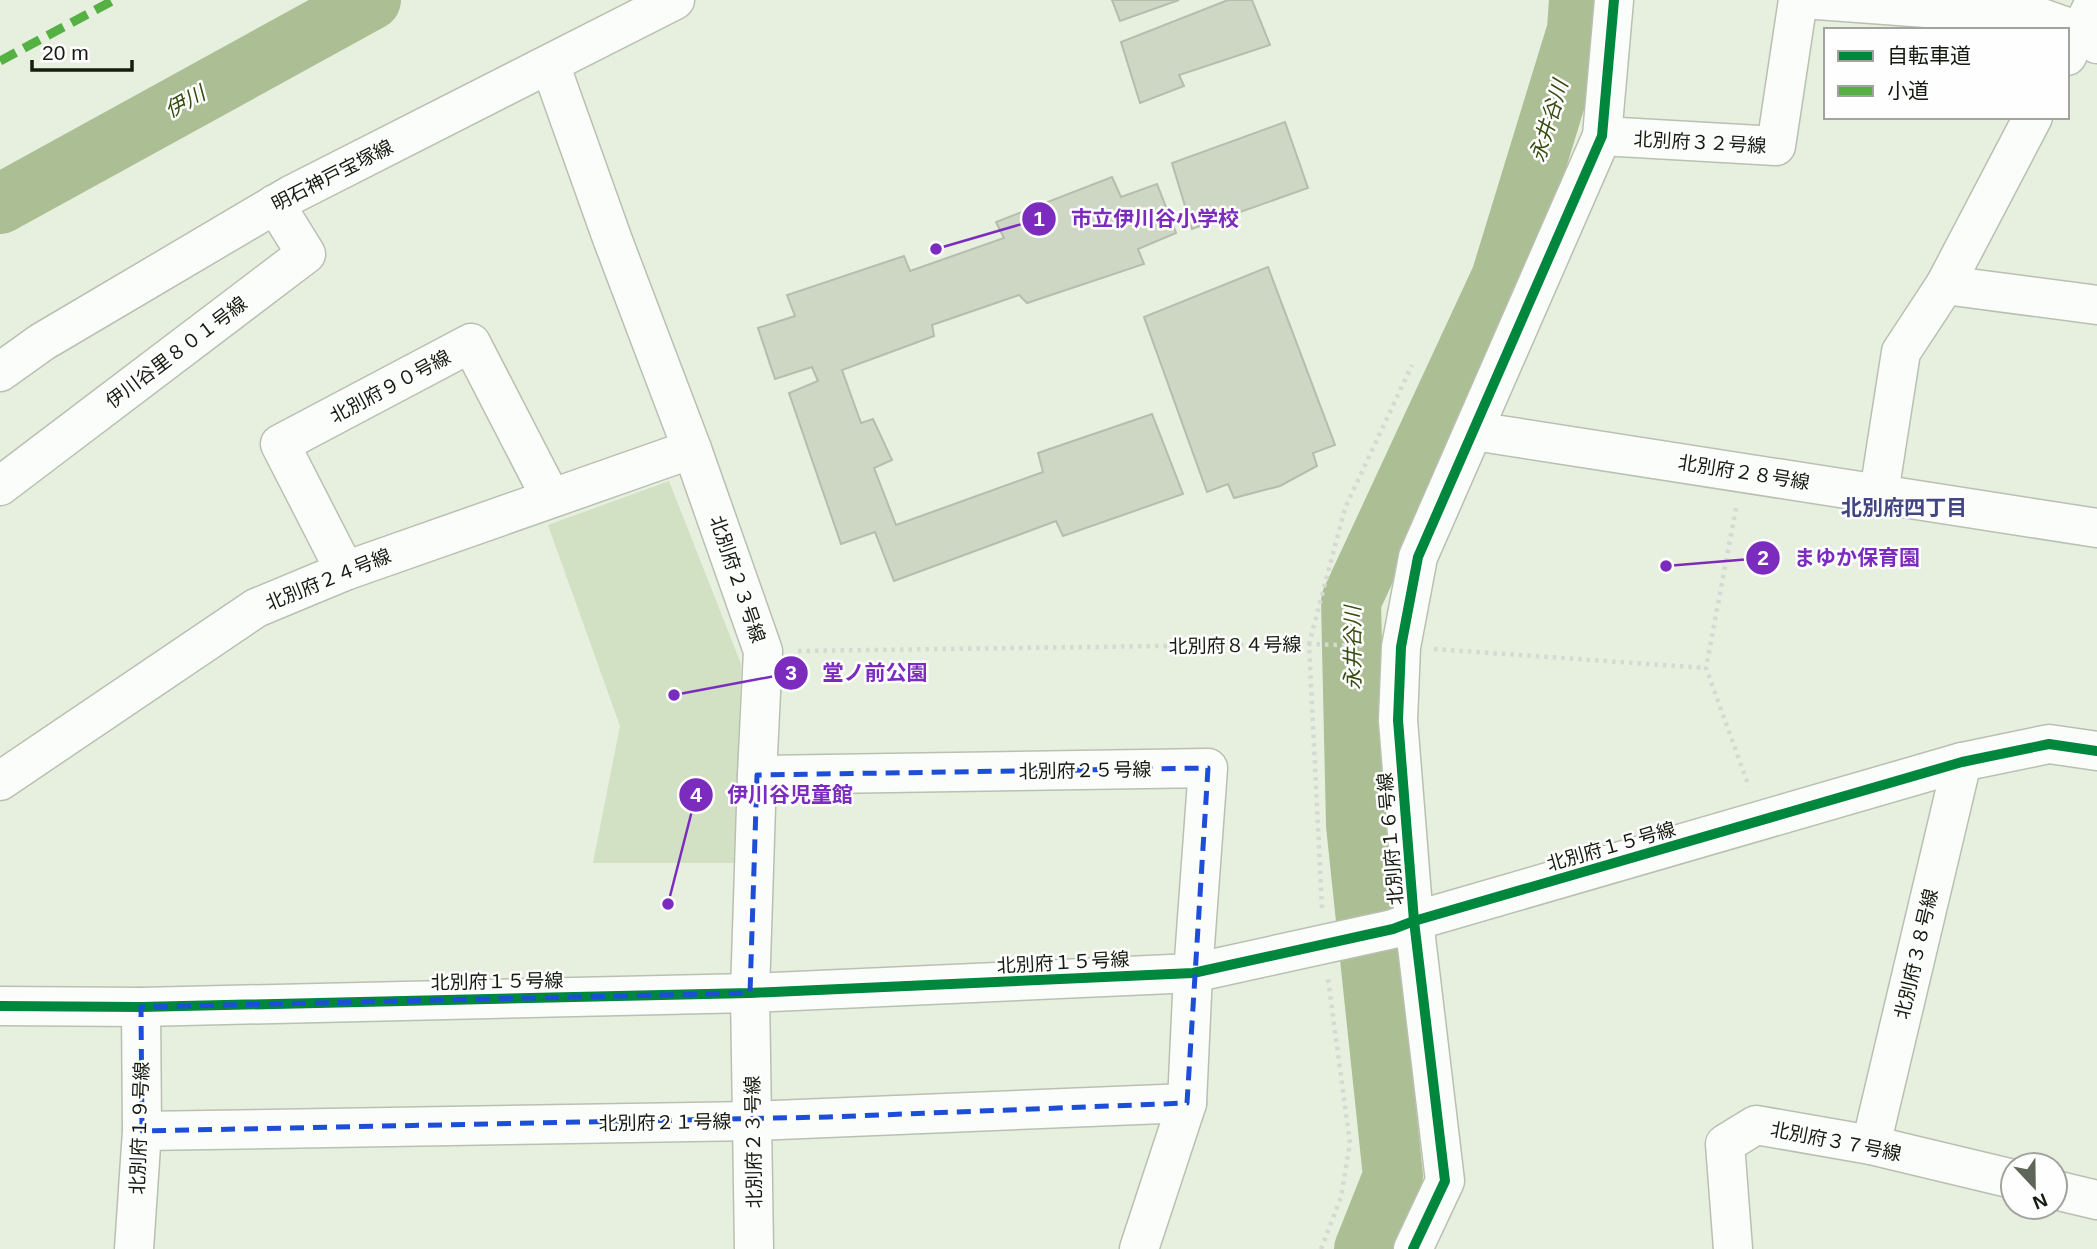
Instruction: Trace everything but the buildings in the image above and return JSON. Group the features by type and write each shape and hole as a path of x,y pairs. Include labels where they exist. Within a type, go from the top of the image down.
{"street":[{"name":"明石神戸宝塚線","path":"0,372 42,342 275,204 675,0"},
{"name":"北別府１６号線","path":"1413,1249 1445,1181 1403,925 1398,720 1401,647 1418,556 1602,136 1614,0"},
{"name":"北別府３２号線","path":"1602,136 1776,146 1798,0"},
{"path":"1817,0 2036,16 2085,33"},
{"name":"北別府２３号線","path":"550,64 692,449 763,651 750,993 754,1249"},
{"path":"1879,493 1901,352 1945,285 2032,119"},
{"name":"伊川谷里８０１号線","path":"0,486 306,254 275,204"},
{"path":"1945,285 2097,305"},
{"name":"北別府９０号線","path":"345,570 280,444 471,343 551,498"},
{"name":"北別府２８号線","path":"1474,431 2097,528"},
{"name":"北別府２４号線","path":"0,781 256,608 345,570 692,449"},
{"name":"北別府１５号線","path":"0,1006 141,1007 750,993 1194,973 1337,943 1403,925 1962,762 2049,744 2097,751"},
{"name":"北別府３８号線","path":"1871,1145 1962,762"},
{"name":"北別府２５号線","path":"757,775 1208,768 1194,973"},
{"path":"1139,1249 1187,1103 1194,973"},
{"name":"北別府１９号線","path":"134,1249 142,1131 141,1007"},
{"name":"北別府２１号線","path":"142,1131 753,1121 1187,1103"},
{"name":"北別府３７号線","path":"1733,1249 1725,1144 1756,1125 1871,1145 1999,1177"},
{"path":"2069,1193 2097,1200"}],"path":[{"path":"1309,643 1345,508 1412,365"},
{"path":"1742,472 1706,668 1761,820"}],"highlighted area":[{"path":"1208,768 1187,1103 828,1117 142,1131 141,1007 750,993 757,775"}],"green space":[{"path":"669,481 741,664 735,863 593,863 620,726 548,525"}],"waterway":[{"name":"伊川","path":"0,204 371,0"},
{"name":"永井谷川","path":"1364,1249 1393,1176 1356,825 1351,601 1501,278 1577,30 1579,0"}],"marked path":[{"path":"0,61 114,0"}],"cycle path":[{"path":"1413,1249 1445,1181 1414,921 1398,720 1401,647 1418,557 1602,136 1614,0"},
{"path":"0,1006 141,1007 750,993 1193,973 1393,929 1962,762 2049,744 2097,751"}],"place":[{"name":"市立伊川谷小学校","path":"936,249"},
{"name":"まゆか保育園","path":"1666,566"},
{"name":"堂ノ前公園","path":"674,695"},
{"name":"伊川谷児童館","path":"668,904"}],"district":[{"name":"北別府四丁目","path":"1904,508"}]}
